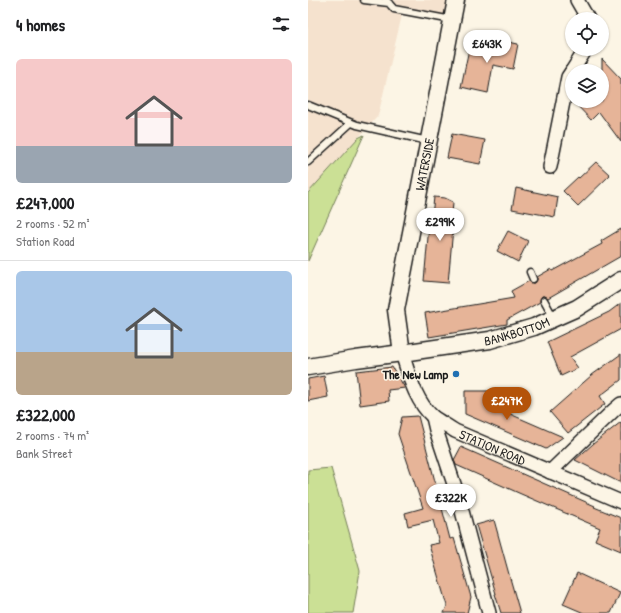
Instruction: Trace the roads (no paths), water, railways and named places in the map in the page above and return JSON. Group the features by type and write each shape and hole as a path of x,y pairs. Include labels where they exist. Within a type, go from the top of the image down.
{"street":[{"name":"WATERSIDE","path":"402,353 396,310 456,0"},
{"path":"577,0 584,12"},
{"path":"550,166 565,92"},
{"name":"BANKBOTTOM","path":"308,367 490,340 534,327 577,308 621,280"},
{"name":"STATION ROAD","path":"402,353 410,380 421,403 433,417 454,431 621,502"},
{"path":"550,472 621,404"},
{"path":"433,417 458,496 489,613"}],"lane":[{"path":"364,0 388,1 394,9 452,20"},
{"path":"308,105 356,126 428,141"},
{"path":"308,162 351,123"},
{"path":"530,272 533,279"},
{"path":"544,300 554,318"}],"place":[{"name":"The New Lamp","path":"456,374"}]}
